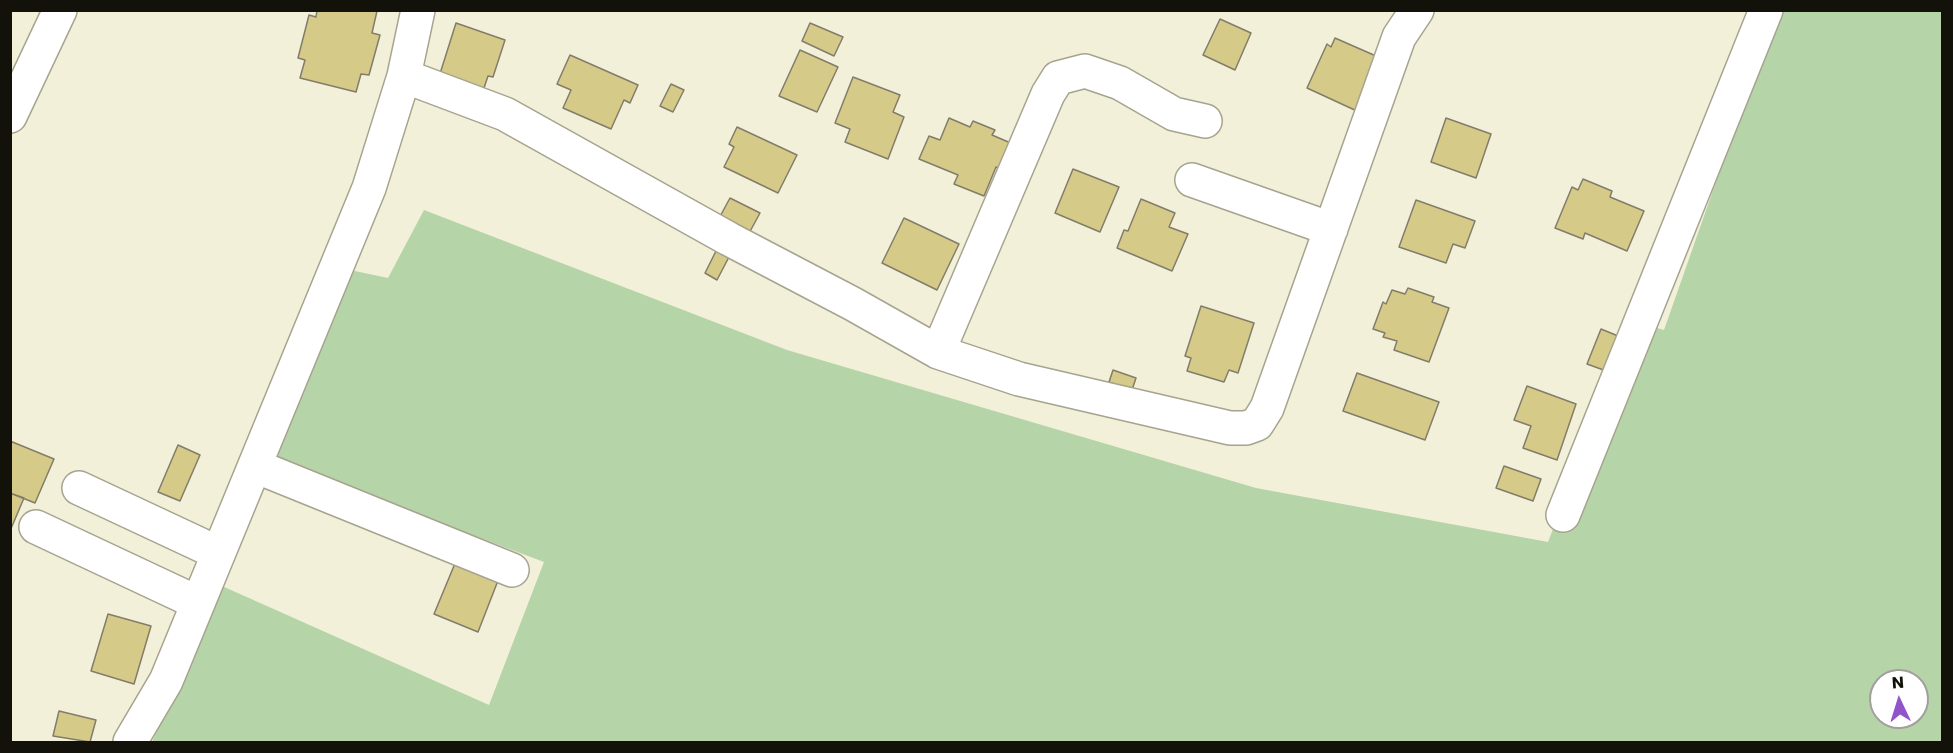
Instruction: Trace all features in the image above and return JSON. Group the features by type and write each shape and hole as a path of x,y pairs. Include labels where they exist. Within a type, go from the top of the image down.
{"street":[{"path":"10,116 60,10"},
{"path":"130,742 166,681 369,188 404,76 418,10"},
{"path":"404,76 505,114 938,352 1019,379 1230,428 1246,428 1257,424 1267,408 1399,37 1417,10"},
{"path":"1563,515 1766,10"},
{"path":"938,352 1048,94 1058,78 1085,71 1120,83 1174,114 1205,121"},
{"path":"1192,180 1331,229"},
{"path":"255,466 512,570"},
{"path":"79,488 218,553"},
{"path":"36,527 198,603"}],"green space":[{"path":"1776,11 1942,11 1942,742 152,742 222,586 489,705 544,562 271,459 350,270 388,278 424,210 787,350 1256,488 1548,542 1633,321 1664,330"}],"building":[{"path":"317,10 377,11 372,33 380,35 369,75 361,74 356,92 300,78 305,60 298,58 309,15 316,17"},
{"path":"1220,19 1251,33 1235,70 1203,55"},
{"path":"456,23 505,40 493,77 488,76 482,94 438,80"},
{"path":"810,23 843,37 834,56 802,41"},
{"path":"1335,38 1376,56 1359,112 1307,88 1327,44 1331,47"},
{"path":"800,50 838,67 817,112 779,96"},
{"path":"570,55 638,85 630,103 624,100 611,129 563,108 571,90 557,84"},
{"path":"853,77 900,95 893,112 904,117 888,159 845,142 850,129 835,123"},
{"path":"671,84 684,90 673,112 660,106"},
{"path":"949,118 970,127 973,121 995,130 992,135 1013,144 1002,170 996,167 984,196 954,184 958,175 919,159 929,136 940,140"},
{"path":"1446,118 1491,134 1476,178 1431,162"},
{"path":"737,127 797,155 778,193 724,167 734,147 729,144"},
{"path":"1073,169 1119,187 1100,232 1055,213"},
{"path":"1583,179 1612,191 1610,197 1644,211 1627,251 1585,233 1583,239 1555,228 1572,187 1578,190"},
{"path":"730,198 760,213 747,237 717,222"},
{"path":"1141,199 1175,213 1169,227 1188,234 1172,271 1117,248 1124,230 1128,231"},
{"path":"1416,200 1475,221 1465,248 1453,244 1446,263 1399,247"},
{"path":"904,218 959,244 937,290 882,263"},
{"path":"717,249 730,255 717,280 705,273"},
{"path":"1408,288 1434,297 1432,302 1449,308 1429,362 1394,350 1397,341 1383,337 1385,333 1373,329 1383,302 1386,304 1392,290 1405,294"},
{"path":"1201,306 1254,323 1238,373 1229,370 1224,382 1187,371 1191,358 1185,356"},
{"path":"1601,329 1623,338 1609,372 1587,364"},
{"path":"1113,370 1136,378 1132,390 1109,382"},
{"path":"1357,373 1439,402 1425,440 1343,411"},
{"path":"1527,386 1576,404 1557,460 1523,448 1531,426 1514,420"},
{"path":"10,441 54,459 35,503 10,493"},
{"path":"178,445 200,455 180,501 158,492"},
{"path":"1504,466 1541,479 1533,501 1496,488"},
{"path":"10,493 24,498 10,531"},
{"path":"456,561 499,578 478,632 434,614"},
{"path":"108,614 151,626 134,684 91,671"},
{"path":"59,711 96,720 90,742 53,736"}]}
